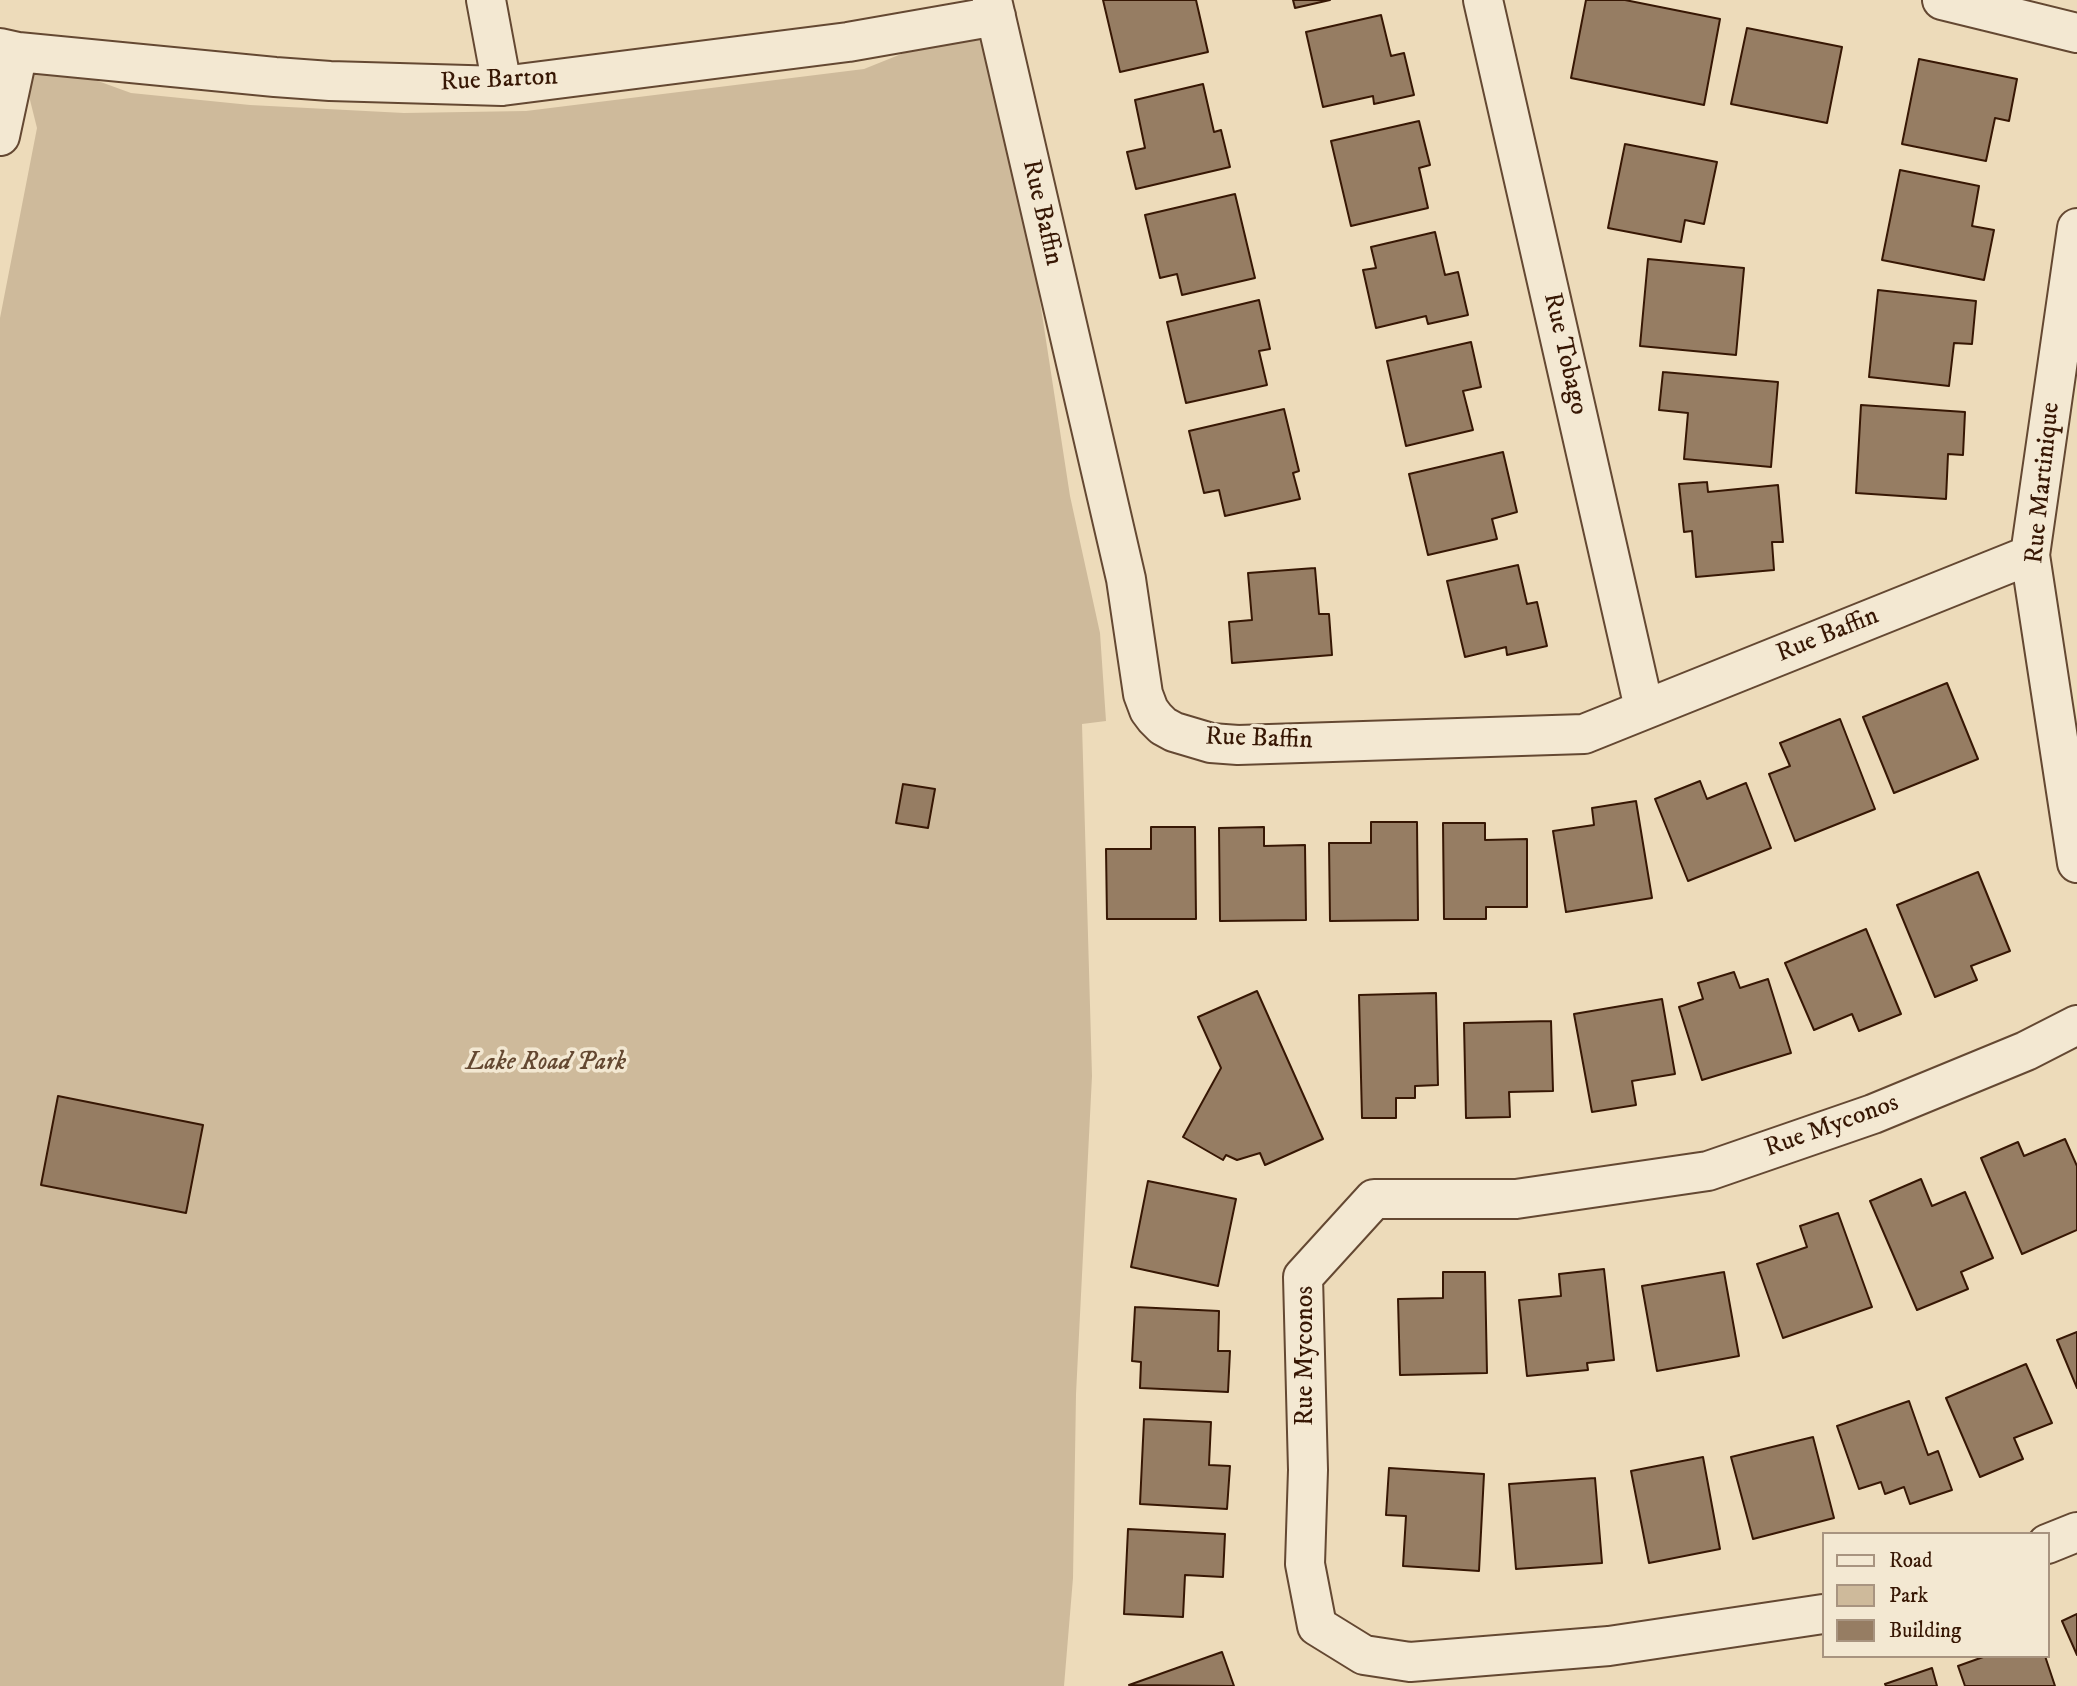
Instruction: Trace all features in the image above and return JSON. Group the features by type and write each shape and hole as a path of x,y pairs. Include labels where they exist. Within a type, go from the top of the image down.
{"street":[{"path":"486,0 502,86"},
{"name":"Rue Tobago","path":"1483,0 1644,708"},
{"path":"1942,0 2077,33"},
{"name":"Rue Barton","path":"9,50 330,81 502,86 848,42 994,8"},
{"name":"Rue Baffin","path":"994,8 1126,579 1143,694 1149,709 1163,726 1188,737 1212,743 1238,745 1584,734 2030,555"},
{"path":"0,136 9,50"},
{"name":"Rue Martinique","path":"2077,228 2030,555 2077,863"},
{"name":"Rue Myconos","path":"1822,1614 1609,1646 1410,1661 1364,1655 1317,1626 1305,1564 1308,1470 1303,1277 1374,1199 1516,1199 1708,1171 1873,1114 2026,1052 2077,1025"},
{"path":"2049,1543 2077,1532"}],"green space":[{"name":"Lake Road Park","path":"996,16 1070,496 1100,633 1106,721 1082,724 1092,1076 1076,1394 1073,1578 1064,1686 0,1686 0,318 37,128 18,52 131,93 250,105 404,113 526,111 864,69"}],"building":[{"path":"1103,0 1196,0 1208,52 1120,72"},
{"path":"1293,0 1330,0 1295,8"},
{"path":"1586,0 1625,0 1720,19 1704,105 1571,78"},
{"path":"1381,15 1391,56 1404,53 1414,95 1374,104 1373,96 1323,107 1306,32"},
{"path":"1747,28 1842,47 1827,123 1731,104"},
{"path":"1919,59 2017,79 2009,121 1995,118 1986,161 1902,144"},
{"path":"1203,84 1214,132 1221,130 1230,167 1136,189 1127,152 1145,148 1135,100"},
{"path":"1419,121 1430,165 1419,168 1428,208 1351,226 1331,141"},
{"path":"1625,144 1717,162 1704,224 1685,220 1681,242 1608,228"},
{"path":"1900,170 1979,186 1972,226 1994,230 1984,280 1882,260"},
{"path":"1235,194 1255,278 1182,295 1177,274 1160,278 1145,215"},
{"path":"1435,232 1445,275 1458,272 1468,315 1428,324 1426,316 1376,328 1363,270 1376,268 1371,247"},
{"path":"1648,259 1744,268 1736,355 1640,346"},
{"path":"1878,290 1976,301 1972,344 1954,343 1949,386 1869,377"},
{"path":"1259,300 1270,349 1259,351 1267,385 1186,403 1167,322"},
{"path":"1471,342 1481,387 1463,391 1473,430 1406,446 1387,361"},
{"path":"1663,372 1778,382 1771,467 1684,459 1688,413 1659,410"},
{"path":"1861,405 1965,412 1963,455 1948,454 1946,499 1856,493"},
{"path":"1284,409 1299,471 1293,473 1300,499 1225,516 1219,490 1204,493 1189,431"},
{"path":"1503,452 1517,512 1492,519 1497,539 1428,555 1409,474"},
{"path":"1707,482 1708,492 1778,485 1783,542 1772,542 1774,570 1696,577 1692,531 1684,532 1679,484"},
{"path":"1518,565 1527,604 1537,602 1547,646 1507,655 1506,647 1465,657 1447,581"},
{"path":"1315,568 1319,614 1329,614 1332,655 1232,663 1229,622 1252,620 1248,573"},
{"path":"1947,683 1978,759 1894,793 1863,717"},
{"path":"1840,719 1875,809 1795,841 1769,774 1790,766 1780,743"},
{"path":"1700,781 1707,799 1746,783 1771,848 1688,881 1655,799"},
{"path":"903,784 935,789 928,828 896,823"},
{"path":"1636,801 1652,898 1566,912 1553,831 1594,825 1592,808"},
{"path":"1371,822 1417,822 1418,920 1330,921 1329,843 1371,843"},
{"path":"1443,823 1485,823 1485,840 1527,839 1527,907 1486,907 1486,919 1444,919"},
{"path":"1151,827 1195,827 1196,919 1107,919 1106,849 1151,849"},
{"path":"1264,827 1264,846 1305,845 1306,920 1220,921 1219,828"},
{"path":"1978,872 2010,951 1971,966 1977,980 1935,997 1897,905"},
{"path":"1866,929 1901,1014 1859,1031 1852,1014 1814,1030 1785,963"},
{"path":"1734,972 1740,988 1768,979 1791,1053 1702,1080 1679,1007 1703,999 1698,983"},
{"path":"1257,991 1323,1139 1265,1165 1260,1153 1237,1160 1226,1155 1223,1160 1183,1137 1221,1068 1198,1017"},
{"path":"1436,993 1438,1085 1415,1086 1415,1098 1396,1098 1396,1118 1362,1118 1359,995"},
{"path":"1662,999 1675,1074 1632,1081 1636,1105 1592,1112 1574,1014"},
{"path":"1551,1021 1553,1091 1509,1092 1510,1117 1466,1118 1464,1023"},
{"path":"58,1096 203,1125 186,1213 41,1185"},
{"path":"2065,1139 2077,1166 2077,1230 2022,1254 1981,1158 2018,1142 2024,1156"},
{"path":"1921,1179 1932,1206 1965,1192 1993,1258 1961,1272 1968,1289 1917,1310 1870,1201"},
{"path":"1148,1181 1236,1199 1218,1286 1131,1267"},
{"path":"1838,1213 1872,1307 1783,1338 1757,1264 1807,1247 1800,1226"},
{"path":"1604,1269 1614,1360 1587,1363 1588,1370 1527,1376 1519,1300 1561,1296 1559,1274"},
{"path":"1443,1272 1485,1272 1487,1373 1400,1375 1398,1299 1443,1298"},
{"path":"1724,1272 1739,1356 1657,1371 1642,1286"},
{"path":"1135,1307 1219,1311 1218,1351 1230,1351 1228,1392 1140,1388 1141,1362 1132,1361"},
{"path":"2077,1332 2077,1388 2057,1340"},
{"path":"2026,1364 2052,1423 2014,1438 2023,1459 1980,1477 1946,1398"},
{"path":"1909,1401 1928,1455 1938,1451 1952,1490 1910,1504 1904,1487 1885,1494 1881,1482 1859,1489 1837,1426"},
{"path":"1144,1419 1211,1422 1209,1465 1230,1466 1227,1509 1140,1504"},
{"path":"1813,1437 1834,1518 1753,1539 1731,1457"},
{"path":"1703,1457 1720,1549 1649,1563 1631,1471"},
{"path":"1389,1468 1484,1474 1479,1571 1403,1566 1406,1516 1386,1515"},
{"path":"1595,1478 1602,1563 1516,1569 1509,1484"},
{"path":"1128,1529 1225,1534 1223,1577 1185,1575 1183,1617 1124,1614"},
{"path":"2077,1614 2077,1655 2062,1621"},
{"path":"1222,1652 1234,1686 1129,1685 1188,1664"},
{"path":"1980,1658 2046,1658 2055,1686 1965,1686 1958,1666"},
{"path":"1932,1668 1937,1686 1885,1684"}]}
